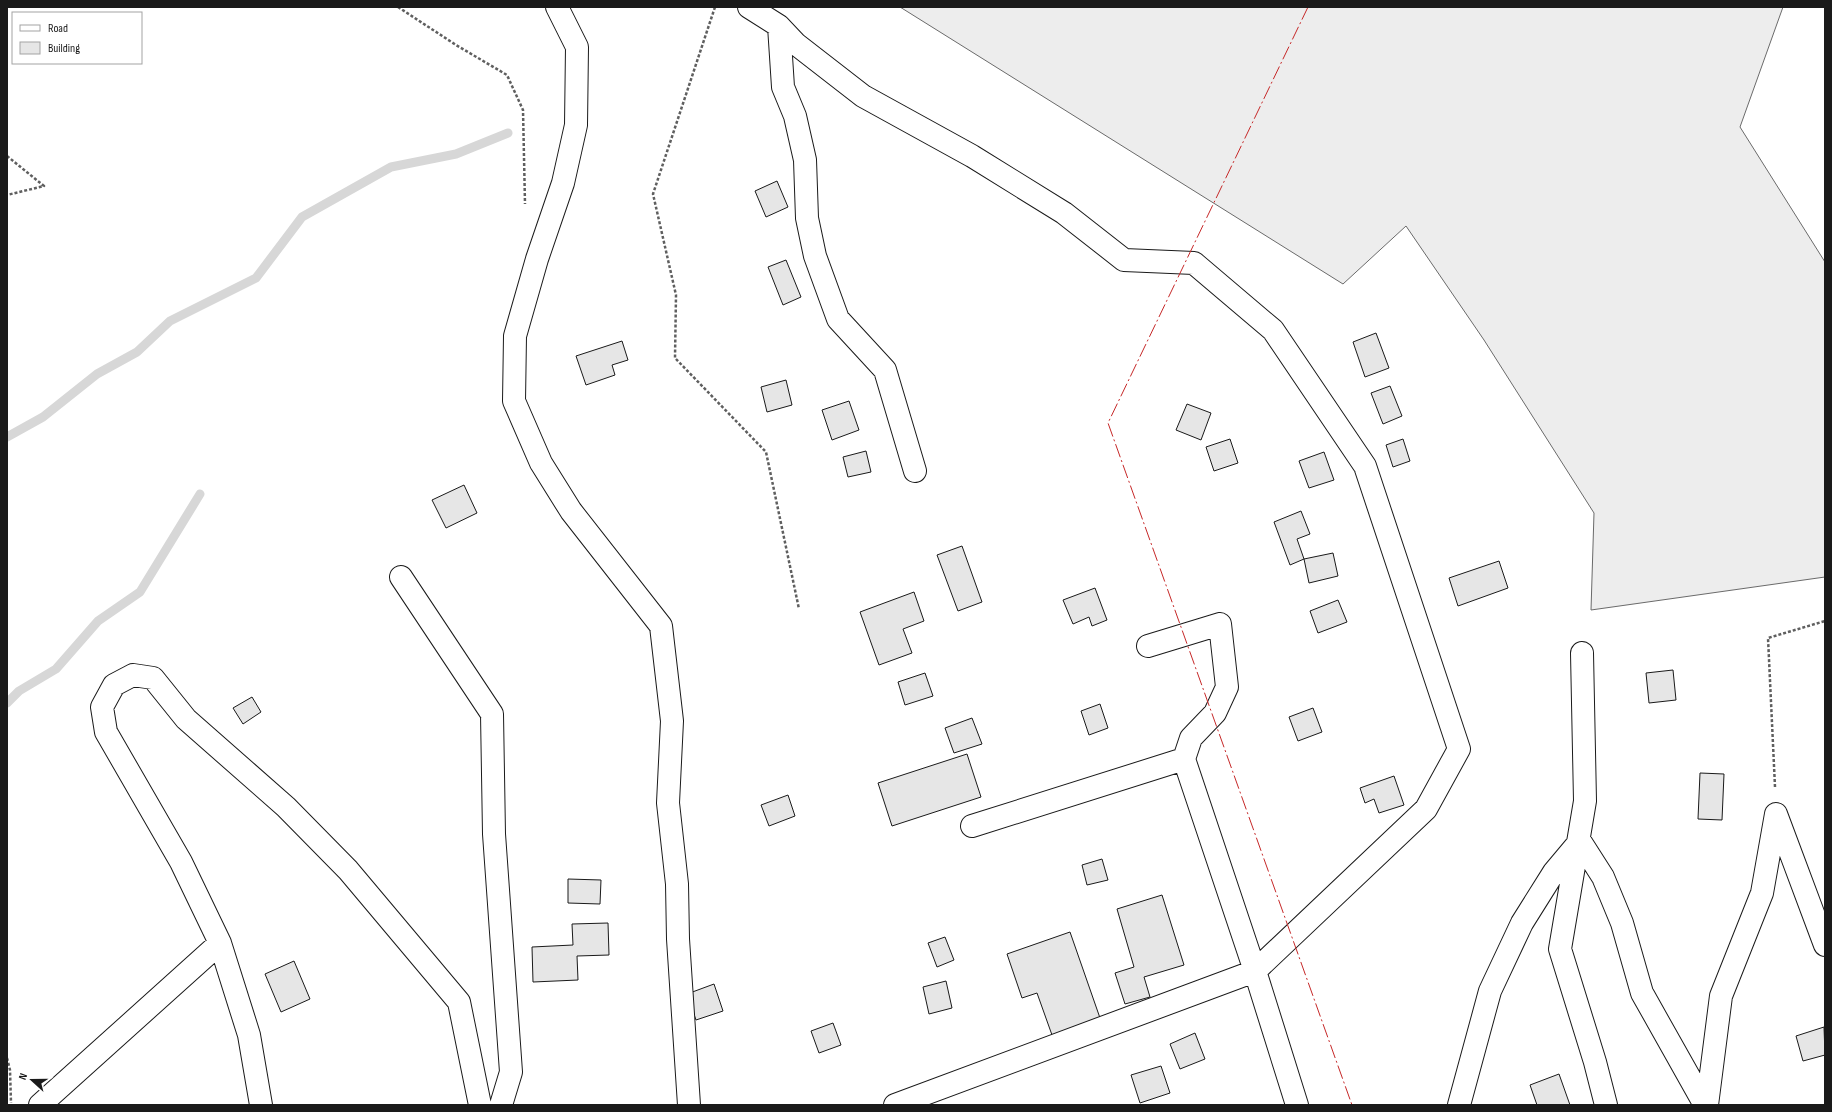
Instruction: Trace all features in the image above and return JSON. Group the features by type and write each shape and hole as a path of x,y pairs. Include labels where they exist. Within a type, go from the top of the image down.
{"street":[{"path":"557,7 576,47 576,125 563,183 537,259 515,336 514,401 541,463 571,511 662,626 672,721 668,803 677,884 678,939 688,1105"},
{"path":"749,7 779,26 796,44 863,96 979,160 1064,213 1124,260 1194,263 1273,330 1365,466 1459,749 1426,809 1255,971 895,1105"},
{"path":"779,26 783,87 795,116 805,160 807,218 815,256 838,319 885,370 915,471"},
{"path":"400,577 492,714 494,834 511,1072 501,1105"},
{"path":"1148,646 1220,624 1227,687 1215,713 1191,738 1184,759 1255,971 1297,1105"},
{"path":"1582,652 1585,801 1580,841 1560,949 1595,1062 1606,1105"},
{"path":"261,1105 249,1035 220,943 181,862 106,732 102,707 114,685 133,675 153,678 186,720 286,807 348,870 459,1002 480,1105"},
{"path":"972,826 1184,759"},
{"path":"1776,814 1825,946"},
{"path":"1706,1105 1721,996 1762,894 1776,814"},
{"path":"1580,841 1603,877 1620,917 1642,993 1706,1105"},
{"path":"1458,1105 1490,991 1522,923 1554,872 1580,841"},
{"path":"40,1105 220,943"}],"path":[{"path":"398,7 456,45 507,75 523,110 526,212"},
{"path":"716,7 653,194 676,295 675,358 766,452 799,609"},
{"path":"7,156 44,186 7,195"},
{"path":"1776,814 1768,638 1825,621"},
{"path":"7,1058 10,1070 11,1105"}],"shaded area":[{"path":"900,7 1783,7 1740,127 1825,262 1825,577 1591,610 1594,513 1484,340 1406,226 1343,284"}],"building":[{"path":"777,181 788,207 766,217 755,191"},
{"path":"786,260 801,297 783,305 768,267"},
{"path":"1376,333 1389,368 1365,377 1353,342"},
{"path":"622,341 628,360 612,365 615,375 586,385 576,356"},
{"path":"786,380 792,405 767,412 761,387"},
{"path":"1390,386 1402,416 1383,424 1371,393"},
{"path":"849,401 859,430 832,440 822,410"},
{"path":"1187,404 1211,413 1201,440 1176,430"},
{"path":"1230,439 1238,463 1214,471 1206,447"},
{"path":"1403,439 1410,461 1393,467 1386,445"},
{"path":"866,451 871,472 848,477 843,457"},
{"path":"1324,452 1334,480 1309,488 1299,461"},
{"path":"464,485 477,513 446,528 432,500"},
{"path":"1301,511 1310,534 1297,539 1304,559 1290,565 1274,522"},
{"path":"962,546 982,602 958,611 937,555"},
{"path":"1333,553 1338,576 1309,583 1304,559"},
{"path":"1499,561 1508,588 1458,606 1449,578"},
{"path":"1095,588 1107,620 1092,626 1089,617 1073,624 1063,600"},
{"path":"914,592 924,621 903,629 912,653 879,665 860,612"},
{"path":"1338,600 1347,622 1318,633 1310,611"},
{"path":"1673,670 1676,700 1649,703 1646,673"},
{"path":"925,673 933,696 905,705 898,682"},
{"path":"252,697 261,712 243,724 233,708"},
{"path":"1100,704 1108,728 1089,735 1081,711"},
{"path":"1313,708 1322,732 1298,741 1289,717"},
{"path":"972,718 982,744 954,753 945,728"},
{"path":"967,754 981,797 892,826 878,783"},
{"path":"1700,773 1724,774 1722,820 1698,819"},
{"path":"1394,776 1404,805 1379,813 1374,799 1365,803 1360,788"},
{"path":"788,795 795,816 769,826 761,805"},
{"path":"1102,859 1108,880 1087,885 1082,865"},
{"path":"568,879 601,880 600,904 568,903"},
{"path":"1162,895 1184,965 1144,977 1150,997 1125,1004 1115,973 1134,967 1117,909"},
{"path":"608,923 609,955 577,956 578,980 533,982 532,947 573,945 572,924"},
{"path":"1070,932 1100,1018 1052,1035 1037,993 1022,998 1007,954"},
{"path":"945,937 954,960 937,967 928,943"},
{"path":"294,961 310,999 281,1012 265,974"},
{"path":"946,981 952,1008 929,1014 923,987"},
{"path":"714,984 723,1011 696,1020 687,994"},
{"path":"833,1023 841,1045 819,1053 811,1031"},
{"path":"1824,1027 1825,1055 1803,1061 1796,1036"},
{"path":"1195,1033 1205,1059 1180,1069 1170,1044"},
{"path":"1161,1066 1170,1093 1140,1103 1131,1075"},
{"path":"1559,1074 1570,1105 1537,1105 1530,1085"}],"waterway":[{"path":"7,437 43,417 97,374 137,352 170,321 256,278 302,217 391,167 456,154 508,133"},
{"path":"7,703 19,691 56,669 98,621 140,592 200,494"}],"power":[{"path":"1308,7 1108,423 1352,1105"}]}
